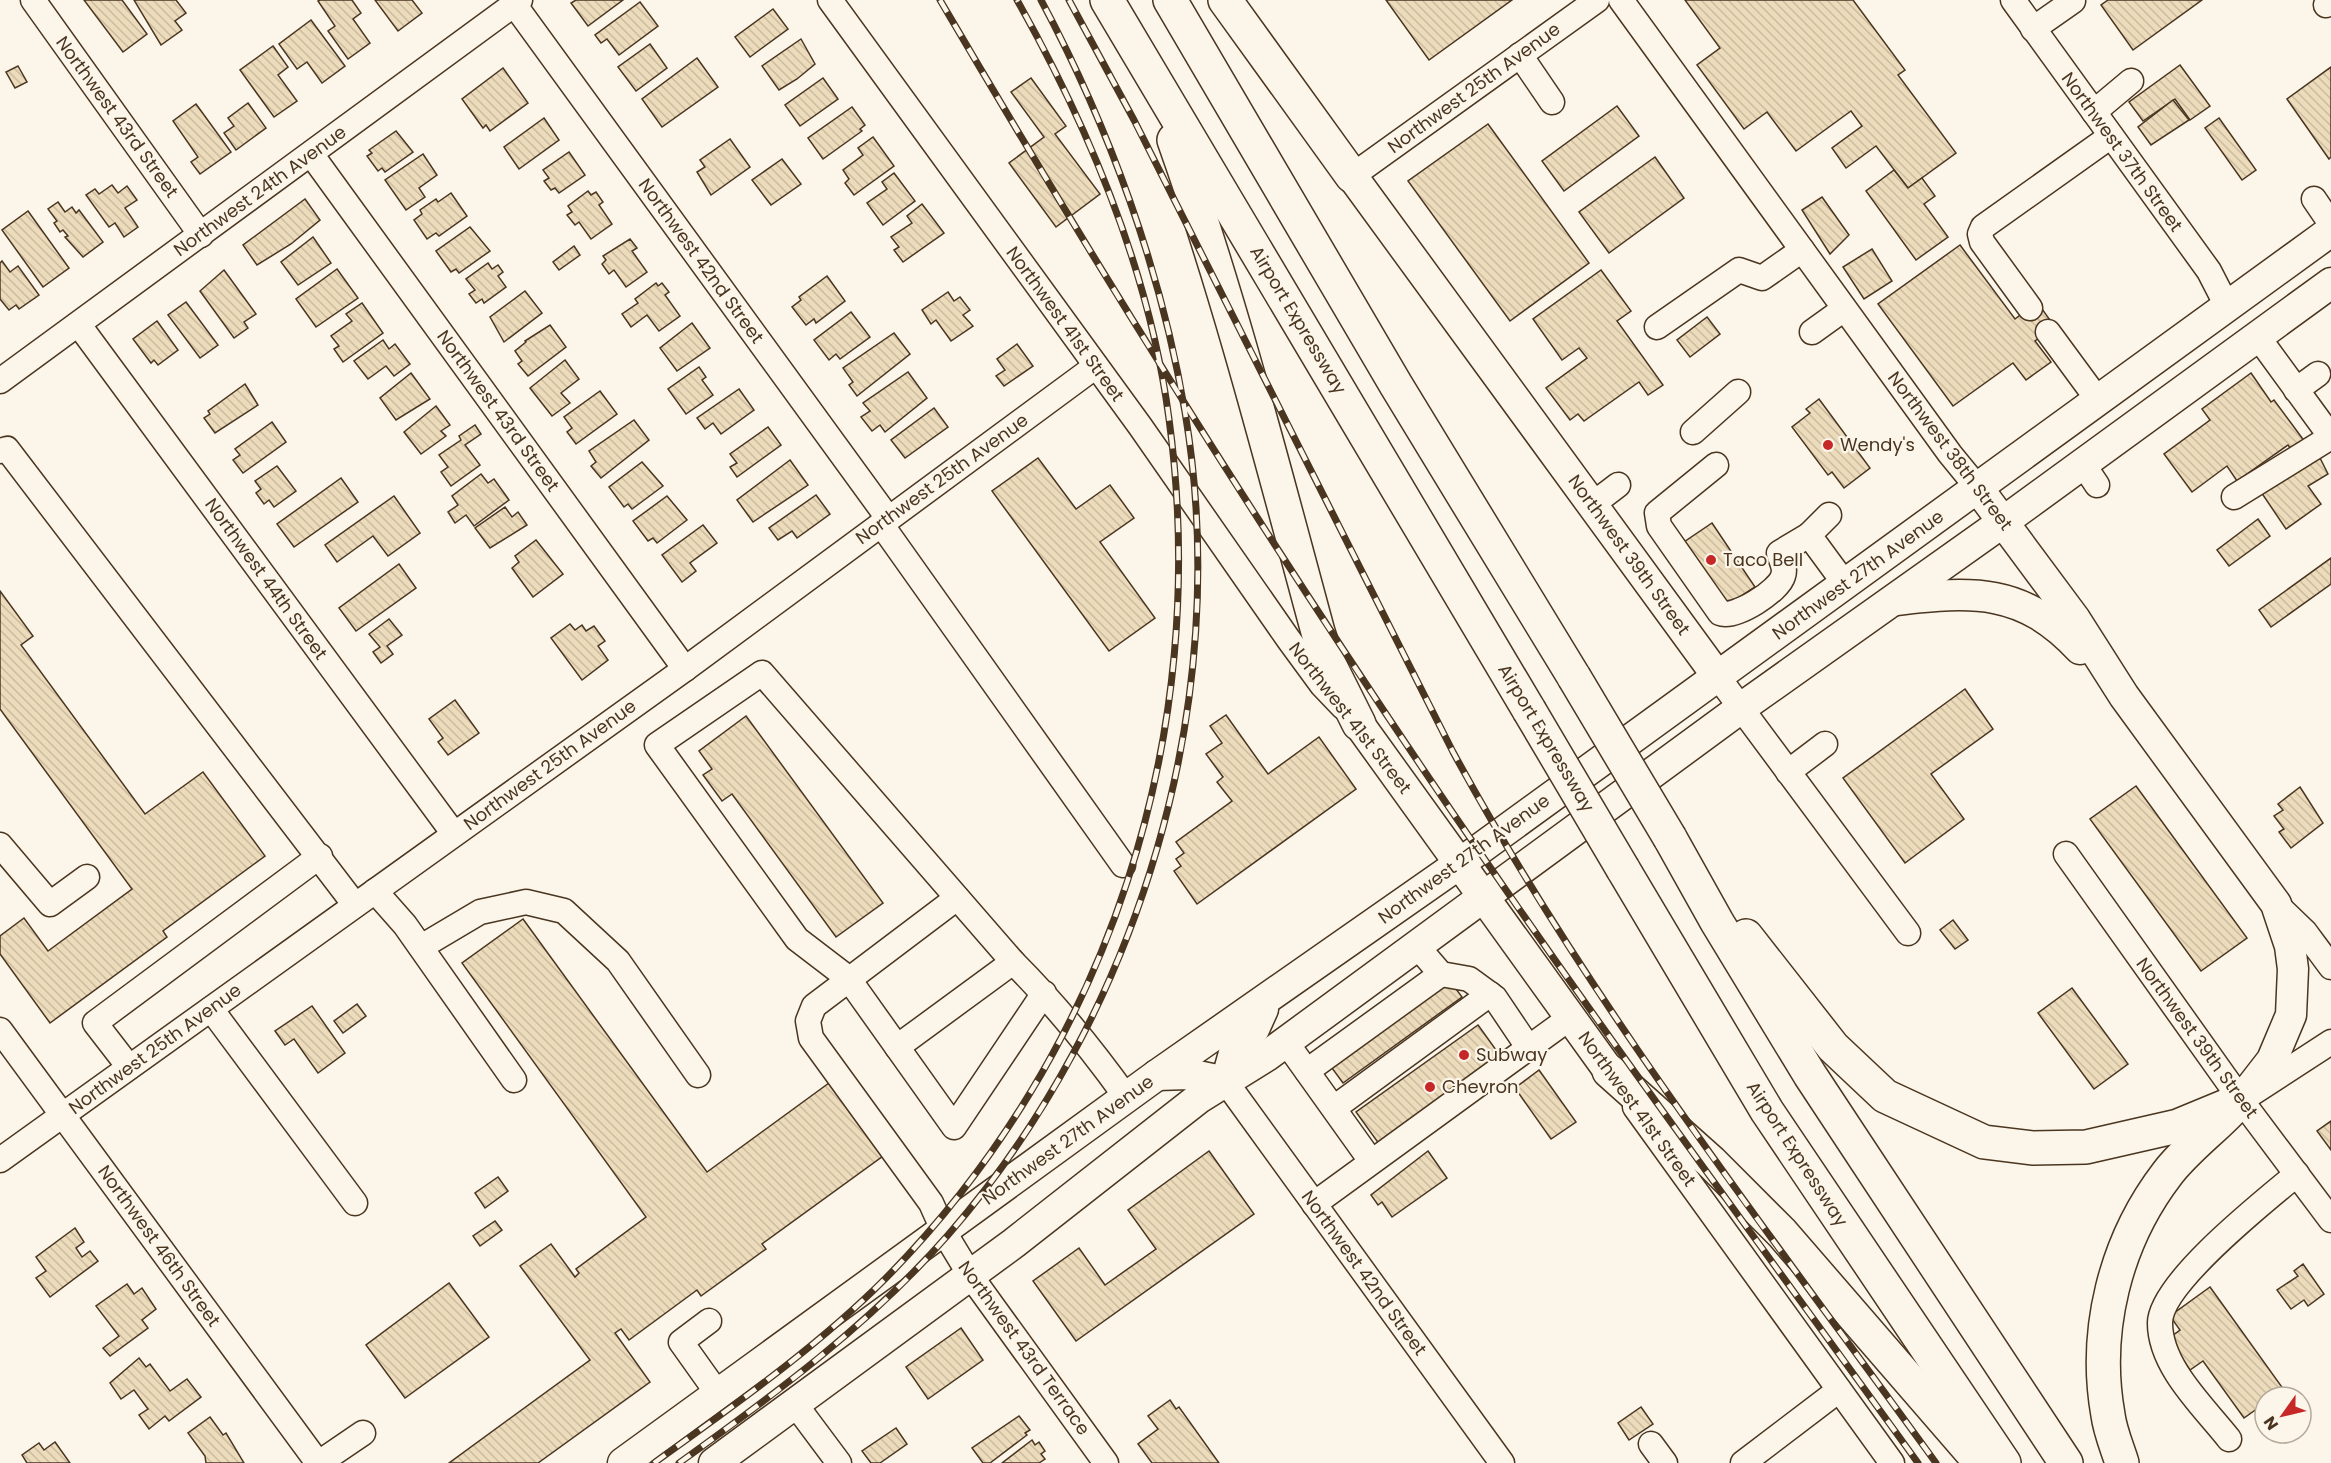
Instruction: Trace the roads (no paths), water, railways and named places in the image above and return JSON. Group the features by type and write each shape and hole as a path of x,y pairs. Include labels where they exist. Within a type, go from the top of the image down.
{"highway":[{"name":"Airport Expressway","path":"1107,0 1767,1111 2004,1463"},
{"path":"1170,0 1396,385 1574,677 1717,922 1810,1075 2066,1463"},
{"path":"1225,0 1352,176"},
{"path":"1150,73 1225,293 1267,436 1318,632 1327,660 1359,724"},
{"path":"1670,838 1833,1047 1885,1096 1934,1121 1984,1142 2032,1148 2086,1147 2178,1126 2241,1100"},
{"path":"1609,1071 1711,1162 1782,1233 1981,1463"},
{"path":"2122,1463 2108,1416 2102,1365 2108,1306 2120,1259 2141,1213 2168,1173 2241,1100"}],"main road":[{"name":"Northwest 39th Street","path":"1352,176 1502,374 1718,677"},
{"name":"Northwest 27th Avenue","path":"625,1462 944,1232 1126,1097 1459,864 2331,231"},
{"path":"714,1463 970,1275 1199,1098 1286,1042 1741,708 2003,522 2090,474 2192,385 2331,283"},
{"path":"2192,385 2210,347 2226,328 2227,306"},
{"name":"Northwest 38th Street","path":"1977,487 2075,619 2124,696 2276,904 2290,946 2293,969 2291,1015 2272,1060 2241,1100"},
{"path":"1893,600 1945,594 1980,594 2007,599 2022,605 2037,612 2066,634 2124,696"},
{"name":"Northwest 41st Street","path":"1359,724 1609,1071"},
{"path":"1226,1082 1234,1053 1254,1029 1268,998"},
{"path":"1157,1075 1188,1074 1226,1082"}],"street":[{"name":"Northwest 43rd Street","path":"33,0 201,235"},
{"name":"Northwest 41st Street","path":"830,0 1096,366 1289,640 1322,685 1359,724"},
{"name":"Northwest 25th Avenue","path":"1352,176 1597,0"},
{"name":"Northwest 38th Street","path":"1621,0 1844,309 1950,454 1977,487"},
{"name":"Northwest 37th Street","path":"2013,0 2209,271 2227,306"},
{"path":"2034,28 2073,1"},
{"name":"Northwest 24th Avenue","path":"0,381 517,2"},
{"name":"Northwest 42nd Street","path":"517,2 884,521 1123,866"},
{"path":"1520,55 1552,102"},
{"path":"2094,112 2131,81"},
{"path":"2030,308 1982,242 1980,234 1983,226 2111,136"},
{"name":"Northwest 43rd Street","path":"311,154 685,669"},
{"path":"2314,200 2331,224"},
{"path":"1657,327 1738,270 1762,278 1802,250"},
{"path":"1812,332 1844,309"},
{"name":"Northwest 44th Street","path":"78,324 454,834"},
{"path":"2048,332 2098,400"},
{"path":"2234,497 2331,437 2258,337"},
{"name":"Northwest 25th Avenue","path":"0,1160 685,669 1096,366"},
{"path":"2296,390 2318,374"},
{"path":"1693,432 1738,392"},
{"path":"0,452 7,448 320,856 355,905"},
{"path":"1716,465 1657,513 1659,526 1720,613 1728,616 1739,613 1780,583 1785,573 1779,553 1809,535 1829,515"},
{"path":"1593,504 1618,485"},
{"path":"1809,535 1845,584"},
{"path":"1044,993 954,1127 848,978 797,939 657,745 762,673 1013,962 1044,993 1068,1019 1126,1097"},
{"name":"Northwest 39th Street","path":"1718,677 1908,933"},
{"path":"1788,772 1825,744"},
{"path":"0,845 50,904 87,877"},
{"name":"Northwest 39th Street","path":"2066,854 2241,1100 2331,1220"},
{"path":"129,1067 95,1023 320,856"},
{"path":"375,891 421,947 514,1080"},
{"name":"Northwest 43rd Terrace","path":"957,898 848,978 814,1006 808,1021 811,1038 931,1203 944,1232 970,1275 1106,1463"},
{"path":"421,947 480,912 526,902 564,911 618,961 698,1075"},
{"name":"Northwest 38th Street","path":"2276,904 2306,932 2331,967"},
{"path":"1416,945 1441,974 1468,978 1490,994 1527,1047"},
{"path":"897,1047 1013,962"},
{"path":"1307,1071 1441,974"},
{"path":"1334,1108 1490,994"},
{"path":"211,1008 355,1203"},
{"path":"1314,1203 1571,1017"},
{"name":"Northwest 46th Street","path":"0,1029 319,1463"},
{"path":"1286,1042 1371,1161"},
{"path":"2241,1100 2331,1042"},
{"name":"Northwest 41st Street","path":"1609,1071 1892,1463"},
{"name":"Northwest 42nd Street","path":"1226,1082 1502,1463"},
{"path":"2229,1439 2177,1372 2165,1349 2160,1322 2166,1305 2186,1275 2228,1234 2297,1174"},
{"path":"709,1321 681,1342 718,1394"},
{"path":"1743,1463 1839,1390"},
{"path":"795,1404 839,1463"},
{"path":"319,1463 363,1433"},
{"path":"1651,1443 1665,1463"}],"railway":[{"path":"940,0 1139,330 1276,547 1417,761 1595,1017 1918,1463"},
{"path":"654,1463 773,1376 831,1329 885,1279 963,1190 1030,1093 1085,990 1127,882 1157,770 1174,654 1178,537 1169,419 1160,364 1132,256 1113,203 1068,99 1017,0"},
{"path":"679,1463 820,1357 886,1299 948,1235 1015,1148 1073,1054 1120,954 1157,849 1182,742 1196,632 1197,522 1185,412 1162,305 1130,200 1089,98 1041,0"},
{"path":"1069,0 1134,120 1453,752 1506,845 1563,937 1683,1115 1936,1463"}],"place":[{"name":"Wendy's","path":"1828,445"},
{"name":"Taco Bell","path":"1711,560"},
{"name":"Subway","path":"1464,1055"},
{"name":"Chevron","path":"1430,1087"}]}
